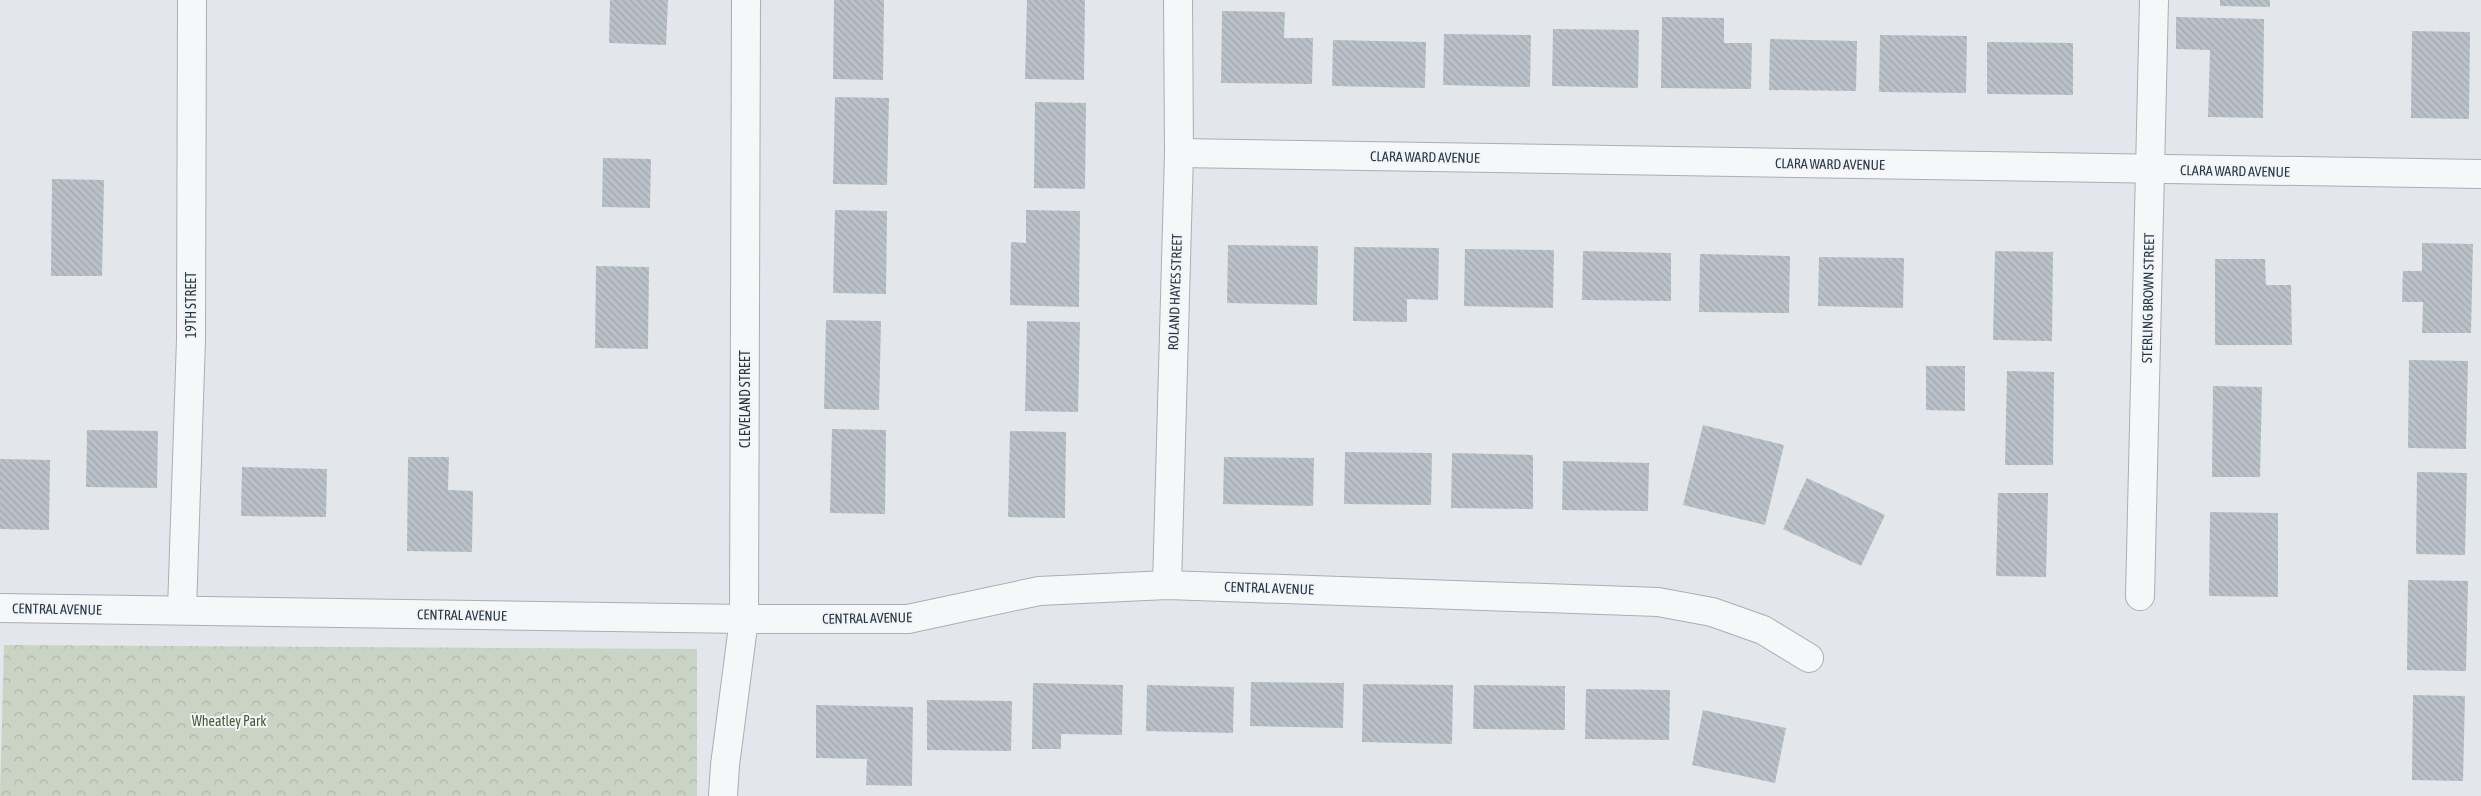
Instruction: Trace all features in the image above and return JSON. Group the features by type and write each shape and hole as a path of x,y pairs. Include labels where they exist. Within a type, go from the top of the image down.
{"street":[{"name":"19TH STREET","path":"182,610 191,339 192,0"},
{"name":"CLEVELAND STREET","path":"723,796 725,765 744,619 746,0"},
{"name":"ROLAND HAYES STREET","path":"1167,585 1179,153 1178,0"},
{"name":"STERLING BROWN STREET","path":"2140,596 2154,0"},
{"name":"CLARA WARD AVENUE","path":"1179,153 2481,174"},
{"name":"CENTRAL AVENUE","path":"0,608 744,619 908,619 1039,591 1167,585 1658,602 1712,612 1763,630 1809,658"}],"green space":[{"name":"Wheatley Park","path":"4,645 697,649 697,796 0,796"}],"building":[{"path":"610,0 668,0 666,45 609,43"},
{"path":"834,0 884,0 883,80 833,79"},
{"path":"1027,0 1085,0 1084,80 1025,79"},
{"path":"2220,0 2270,0 2270,7 2220,6"},
{"path":"1222,11 1285,12 1284,38 1313,38 1312,84 1221,83"},
{"path":"1662,17 1724,18 1724,43 1752,43 1751,89 1661,88"},
{"path":"2176,17 2264,19 2263,118 2208,117 2210,50 2176,49"},
{"path":"1553,29 1639,30 1638,88 1552,86"},
{"path":"2412,31 2470,32 2469,119 2411,118"},
{"path":"1444,34 1531,35 1530,87 1443,85"},
{"path":"1880,35 1967,36 1966,93 1879,92"},
{"path":"1770,39 1857,41 1856,91 1769,90"},
{"path":"1333,40 1426,42 1425,88 1332,86"},
{"path":"1987,42 2073,43 2073,95 1987,94"},
{"path":"835,97 889,98 887,185 833,184"},
{"path":"1035,102 1086,103 1085,189 1034,188"},
{"path":"603,158 651,159 650,208 602,207"},
{"path":"52,179 104,180 102,276 51,276"},
{"path":"835,210 887,211 886,294 833,293"},
{"path":"1026,210 1080,211 1079,307 1010,305 1011,242 1026,243"},
{"path":"2422,243 2473,244 2471,333 2422,333 2423,302 2402,302 2403,271 2422,271"},
{"path":"1228,245 1318,246 1317,305 1227,303"},
{"path":"1354,247 1439,248 1438,300 1407,299 1407,322 1353,321"},
{"path":"1465,249 1554,250 1553,308 1464,306"},
{"path":"1583,251 1671,253 1671,301 1582,300"},
{"path":"1995,251 2053,252 2052,341 1993,340"},
{"path":"1700,254 1790,256 1789,313 1699,312"},
{"path":"1819,257 1904,258 1903,308 1818,306"},
{"path":"2215,259 2265,259 2266,285 2291,285 2292,345 2215,345"},
{"path":"596,266 649,267 648,349 595,348"},
{"path":"826,320 881,321 879,410 824,409"},
{"path":"1027,321 1080,322 1078,412 1025,411"},
{"path":"2409,360 2468,361 2466,449 2408,448"},
{"path":"1926,366 1965,366 1965,411 1926,410"},
{"path":"2007,371 2054,372 2053,465 2005,465"},
{"path":"2213,386 2262,387 2260,477 2212,477"},
{"path":"1703,425 1784,445 1765,525 1683,505"},
{"path":"832,429 886,430 885,514 830,513"},
{"path":"87,430 158,431 157,488 86,487"},
{"path":"1010,431 1066,432 1065,518 1008,517"},
{"path":"1345,452 1432,453 1431,505 1344,504"},
{"path":"1452,453 1533,455 1533,509 1451,508"},
{"path":"408,457 449,457 448,490 473,491 472,552 407,551"},
{"path":"1224,457 1314,458 1313,506 1223,504"},
{"path":"0,459 50,460 49,530 0,529"},
{"path":"1563,461 1649,463 1648,511 1562,510"},
{"path":"242,467 327,469 326,517 241,516"},
{"path":"2417,472 2467,473 2465,555 2416,554"},
{"path":"1807,478 1885,515 1861,566 1783,529"},
{"path":"1998,493 2048,493 2046,577 1996,576"},
{"path":"2210,512 2278,513 2278,597 2209,596"},
{"path":"2408,580 2468,581 2466,671 2407,670"},
{"path":"1251,682 1344,683 1343,728 1250,726"},
{"path":"1033,683 1123,685 1122,735 1061,734 1061,749 1032,749"},
{"path":"1363,684 1453,685 1452,744 1362,742"},
{"path":"1147,685 1234,687 1233,733 1146,731"},
{"path":"1474,685 1565,686 1565,730 1473,729"},
{"path":"1586,689 1670,690 1669,740 1585,739"},
{"path":"2413,695 2465,696 2463,781 2412,780"},
{"path":"927,700 1012,701 1011,751 927,750"},
{"path":"816,705 913,707 912,786 866,785 867,759 816,758"},
{"path":"1703,710 1786,728 1775,783 1692,765"}]}
